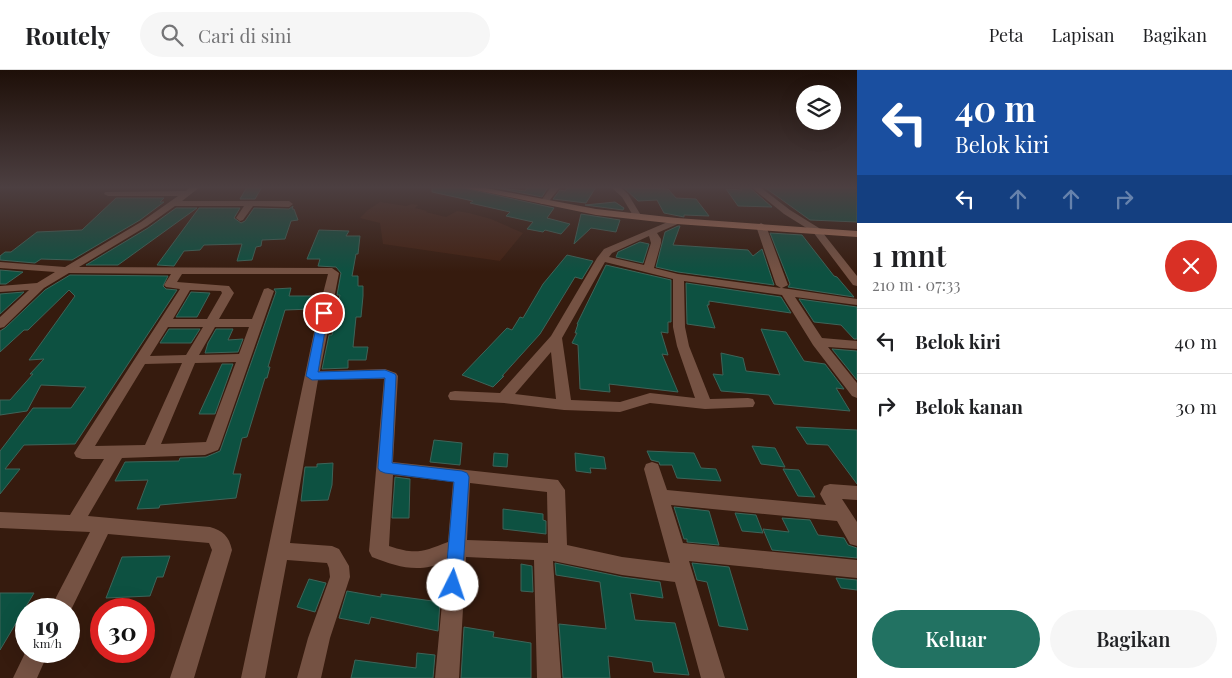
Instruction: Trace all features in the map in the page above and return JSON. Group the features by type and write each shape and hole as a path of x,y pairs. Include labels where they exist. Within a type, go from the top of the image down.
{"main road":[{"path":"624,215 678,221 816,230 856,236"}],"street":[{"path":"0,324 40,286 157,215"},
{"path":"793,215 816,230 852,271 857,283"},
{"path":"504,398 556,338 602,258 617,246 678,221"},
{"path":"761,226 784,288 818,342 857,393"},
{"path":"648,270 656,243 656,239 651,232"},
{"path":"602,258 678,277 784,288 857,302"},
{"path":"0,265 64,270 332,271 334,274 324,313 253,678"},
{"path":"150,452 191,358 228,291 222,288 170,285 178,271"},
{"path":"678,277 679,327 683,346 704,404"},
{"path":"0,289 40,286"},
{"path":"187,287 82,452 150,452 205,449 212,446 268,291"},
{"path":"163,323 257,323"},
{"path":"556,338 564,405"},
{"path":"818,342 857,345"},
{"path":"141,360 245,358"},
{"path":"312,376 385,374 391,376 379,550 399,558 413,560 430,559 446,550 456,548 550,552 622,566 684,574"},
{"path":"455,396 504,398 564,405 620,407 650,398 704,404 748,403"},
{"path":"75,524 95,486 117,452"},
{"path":"385,468 462,477 550,484 555,487 550,552 549,678"},
{"path":"652,469 678,551 713,678"},
{"path":"447,678 462,477"},
{"path":"857,493 830,491 829,494 857,538"},
{"path":"662,497 842,514"},
{"path":"0,520 103,525 210,534 216,537 221,542 222,550 182,678"},
{"path":"66,598 103,525"},
{"path":"278,551 332,555 339,566 340,577 319,638 310,678"},
{"path":"678,551 857,569"},
{"path":"25,678 32,663"}],"shaded area":[{"path":"363,215 446,217 478,215 523,233 500,261 383,244 380,223 360,218"}],"building":[{"path":"98,215 146,215 72,260 41,259 35,263 0,260 0,256 5,252 11,252 37,232 82,230"},
{"path":"166,215 187,215 118,265 86,265"},
{"path":"194,215 236,215 234,218 241,223 249,215 296,215 298,220 291,221 285,239 262,240 261,246 256,247 252,260 237,261 242,244 204,245 200,250 184,251 174,266 157,265"},
{"path":"549,215 547,218 570,224 561,234 545,230 543,232 527,229 533,222 506,216"},
{"path":"581,215 620,220 616,232 591,228 574,244"},
{"path":"804,215 857,215 857,222 810,220"},
{"path":"680,226 673,245 748,250 753,256 762,249 774,285 678,272 656,267 665,232"},
{"path":"319,230 349,231 346,236 360,236 358,254 356,254 352,276 358,276 358,286 363,286 363,296 361,317 356,317 353,347 368,347 366,360 348,360 348,368 322,369 329,335 332,335 340,295 337,295 341,273 336,267 318,266 320,259 307,259"},
{"path":"770,233 802,235 834,276 854,297 788,287 790,284"},
{"path":"640,242 649,244 643,263 616,257 618,252"},
{"path":"567,255 593,261 582,279 575,277 540,334 502,376 504,376 493,387 462,375 507,328 512,330 520,317 523,318 543,284"},
{"path":"606,265 671,280 671,322 668,322 668,333 661,332 668,355 662,354 678,392 609,384 610,392 580,389 578,345 572,343 577,333 575,333 577,324"},
{"path":"0,270 23,272 6,284 0,284"},
{"path":"70,275 168,276 163,286 166,289 177,290 75,444 24,445 5,469 20,469 0,494 0,451 33,408 71,408 86,387 41,385 27,411 0,415 0,400 10,400 44,359 29,360 75,296 69,290 28,330 24,330 0,352 0,331 45,290"},
{"path":"686,283 781,297 791,313 709,301 709,305 707,305 715,328 687,324"},
{"path":"291,288 289,296 316,296 313,309 285,310 268,367 270,367 267,378 265,378 247,437 242,438 233,474 241,474 236,498 137,509 148,480 115,481 125,462 179,461 180,458 206,457 220,451 276,292 274,289"},
{"path":"24,292 0,314 0,294"},
{"path":"191,292 210,293 197,317 176,317"},
{"path":"799,299 857,307 857,339 854,339 841,325 814,322"},
{"path":"169,329 200,329 191,343 160,343"},
{"path":"216,329 233,329 228,340 243,339 238,352 205,353"},
{"path":"761,329 786,332 804,361 825,364 844,389 836,388 850,411 774,404 769,395 721,391 713,374 723,375 721,353 743,358 746,371 780,375"},
{"path":"832,349 857,351 857,380"},
{"path":"222,364 233,364 215,414 199,414"},
{"path":"796,427 857,430 857,484 828,445 807,444"},
{"path":"434,440 462,443 460,465 430,462"},
{"path":"752,446 775,448 785,467 761,464"},
{"path":"647,451 694,453 701,468 716,469 721,481 677,478 672,465 660,465 659,462 651,460"},
{"path":"494,453 508,454 507,467 493,466"},
{"path":"575,453 604,457 606,469 590,468 591,473 576,471"},
{"path":"333,463 332,485 328,500 301,501 305,467 317,467 317,464"},
{"path":"783,469 799,470 815,497 798,496"},
{"path":"395,477 410,479 409,518 392,518"},
{"path":"674,507 709,511 719,545 687,542 687,539 684,539"},
{"path":"503,509 543,514 543,520 546,521 546,534 503,529"},
{"path":"735,513 756,515 763,533 742,531"},
{"path":"782,518 810,520 818,535 844,538 848,545 857,548 857,558 772,550 763,529 789,532"},
{"path":"170,556 163,577 157,577 150,596 106,598 122,557"},
{"path":"555,563 622,577 660,582 663,598 630,593 635,620 675,623 689,675 654,672 652,662 608,656 610,678 563,678 559,624 606,629 600,582 556,575"},
{"path":"692,563 729,567 748,630 719,626 707,582 697,580"},
{"path":"521,564 532,566 533,592 521,591"},
{"path":"836,578 857,580 857,590 841,588"},
{"path":"309,579 326,583 315,612 297,607"},
{"path":"347,591 381,597 381,594 440,602 438,631 371,617 369,624 339,618"},
{"path":"0,593 34,593 31,598 15,598 15,625 0,650"},
{"path":"464,627 494,632 493,637 531,643 531,678 461,678"},
{"path":"417,653 435,655 433,678 351,678 355,660 416,668"}],"route":[{"path":"324,313 312,376 385,374 391,376 385,468 462,477 453,585"}]}
